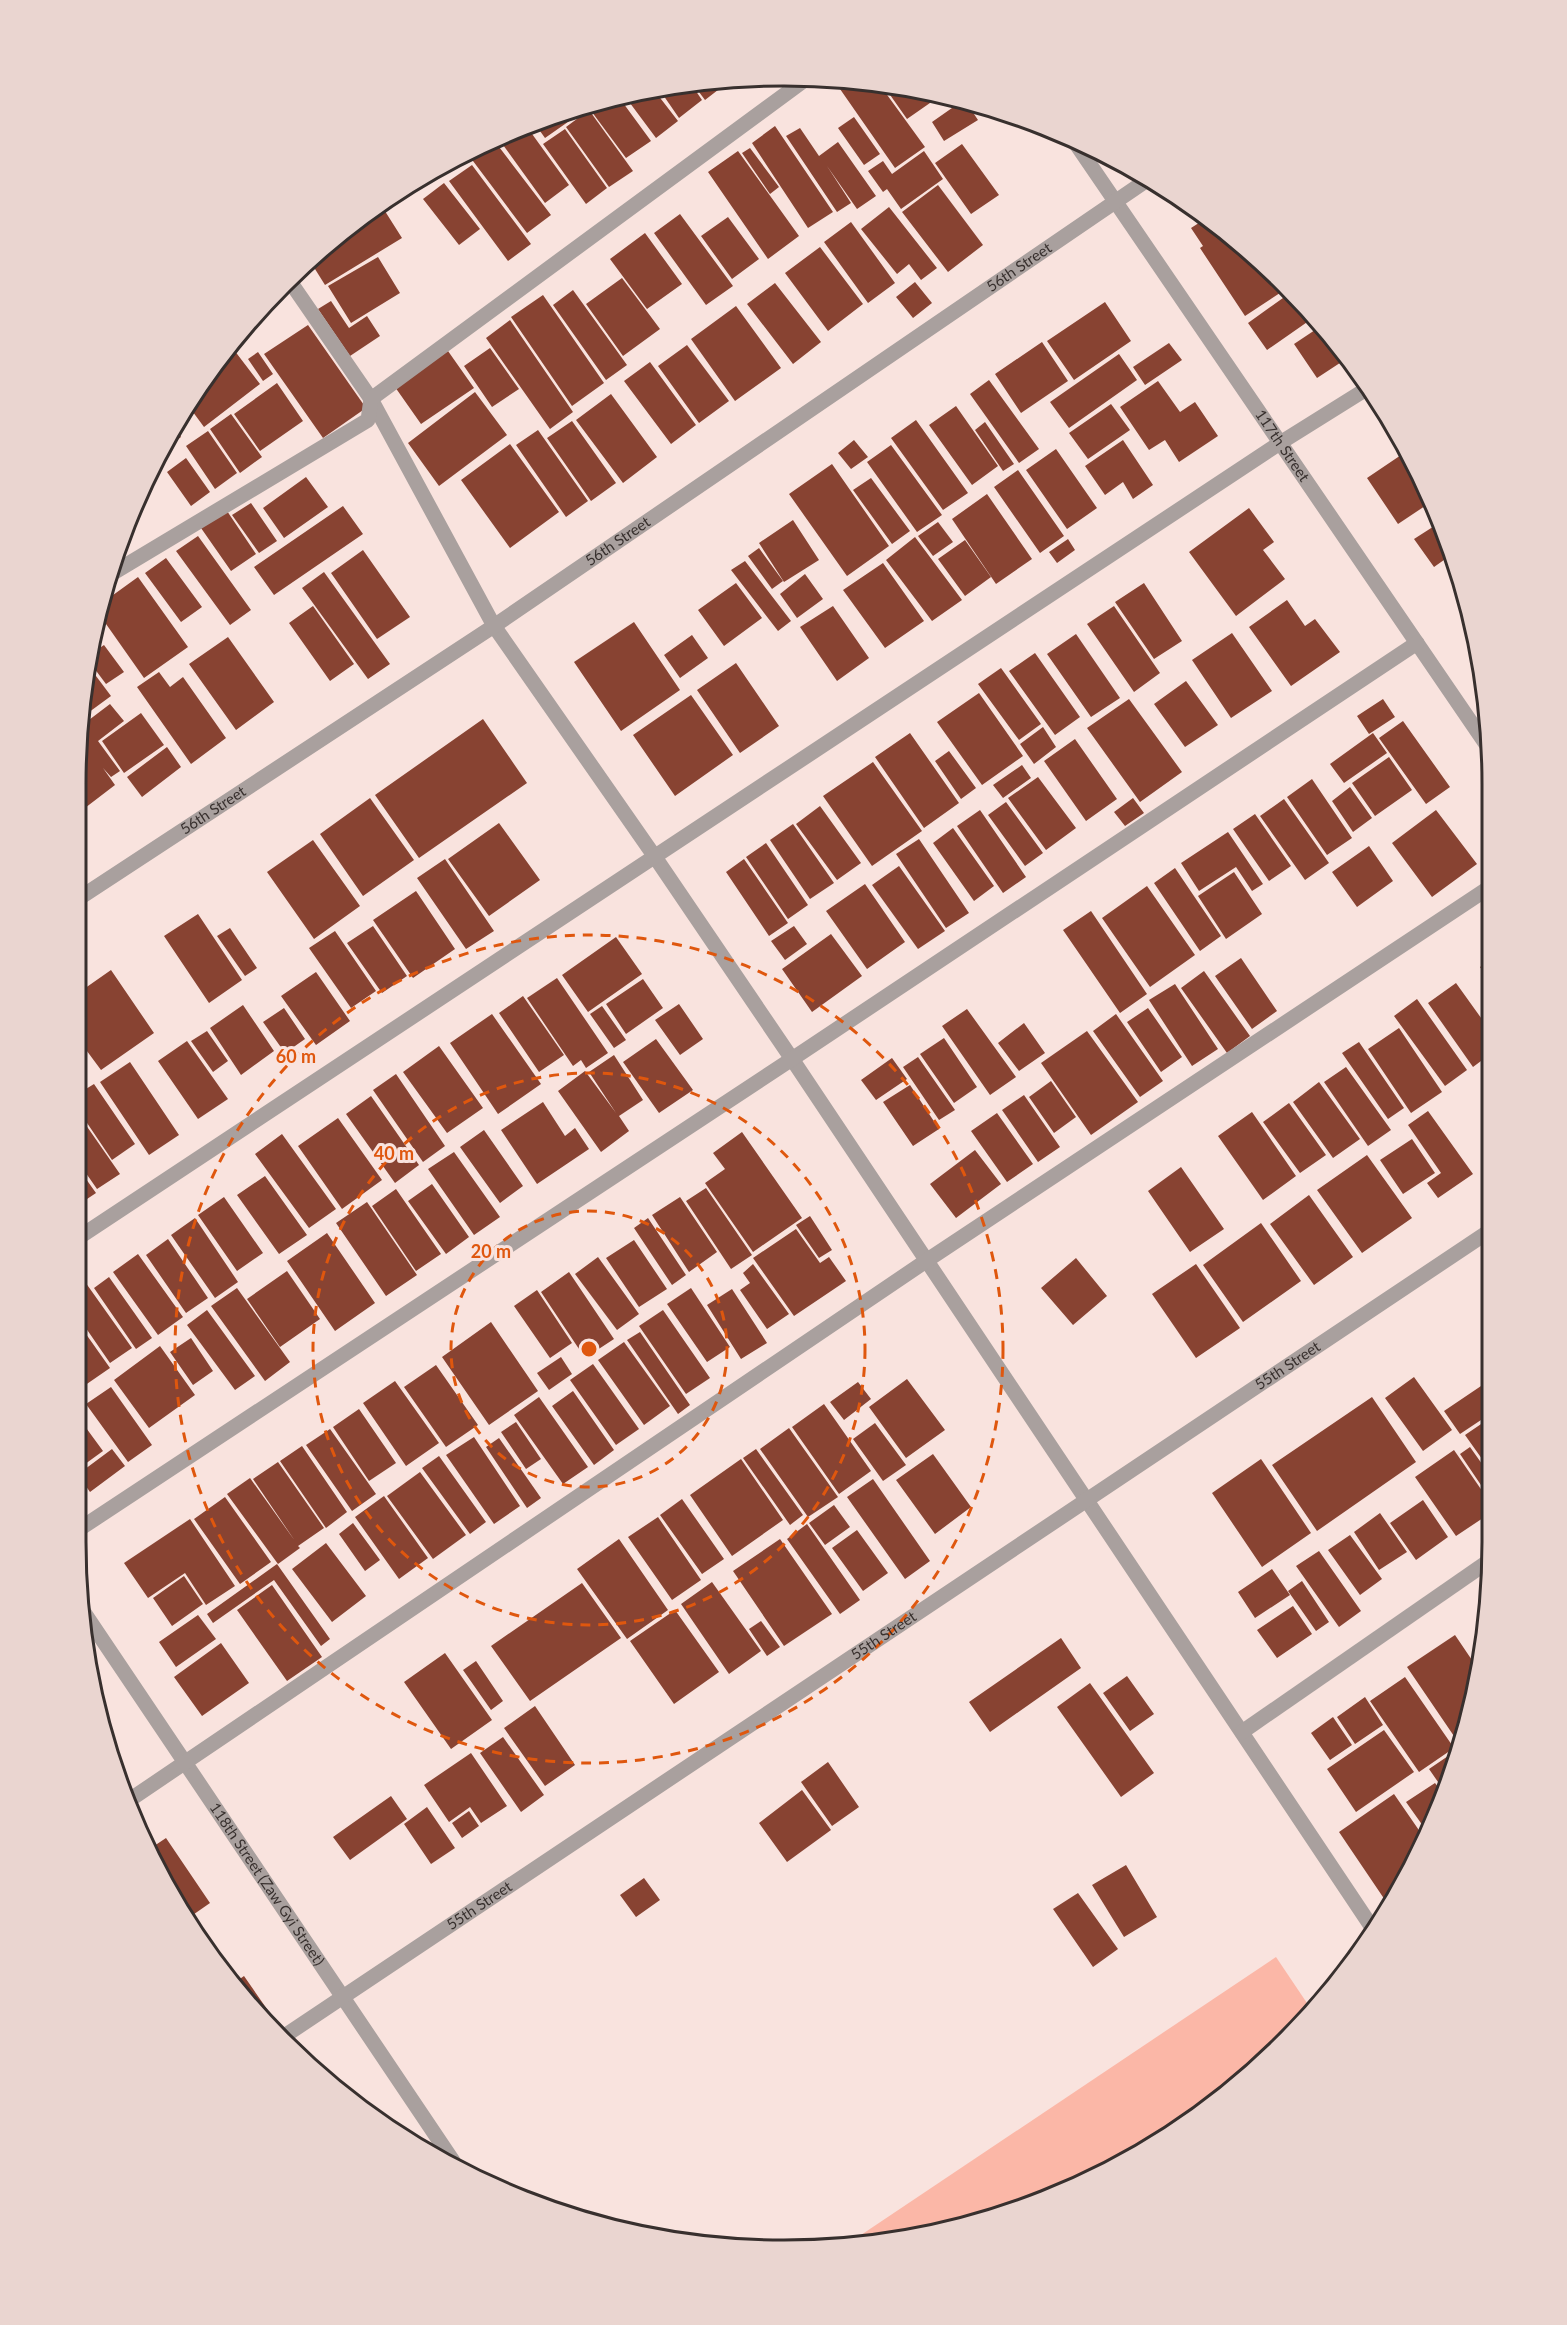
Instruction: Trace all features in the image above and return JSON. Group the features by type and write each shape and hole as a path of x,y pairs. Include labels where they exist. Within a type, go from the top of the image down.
{"street":[{"path":"120,569 368,420 371,399 796,86"},
{"name":"117th Street","path":"1082,152 1480,735"},
{"name":"56th Street","path":"86,894 494,626 1141,184"},
{"path":"294,287 371,399 494,626 792,1059 1368,1922"},
{"path":"86,1233 1280,443 1361,392"},
{"path":"86,1525 1417,643"},
{"path":"134,1797 926,1261 1482,892"},
{"name":"55th Street","path":"288,2033 1482,1236"},
{"path":"1242,1732 1481,1567"},
{"name":"118th Street (Zaw Gyi Street)","path":"90,1621 447,2153"}],"shaded area":[{"path":"1276,1957 1307,2003 1244,2066 1208,2095 1171,2122 1092,2168 1051,2186 964,2216 861,2235"}],"building":[{"path":"720,89 705,100 698,90"},
{"path":"840,89 886,93 925,147 895,168"},
{"path":"696,91 702,100 679,118 664,96"},
{"path":"889,94 932,102 907,119"},
{"path":"659,97 678,121 656,138 630,103"},
{"path":"624,104 651,141 626,158 592,112"},
{"path":"954,107 972,112 978,120 944,141 932,122"},
{"path":"591,113 633,171 609,187 566,127 581,116"},
{"path":"854,117 880,154 864,165 838,128"},
{"path":"573,119 545,138 539,130"},
{"path":"775,126 833,212 808,228 752,143"},
{"path":"800,128 819,156 838,142 876,196 857,209 827,166 851,203 837,212 786,136"},
{"path":"565,129 607,188 586,204 543,144"},
{"path":"532,133 569,185 545,203 503,145"},
{"path":"962,144 999,195 971,214 935,163"},
{"path":"499,147 551,215 527,233 471,159"},
{"path":"750,148 779,187 770,194 742,153"},
{"path":"738,151 799,236 768,259 708,172"},
{"path":"924,151 943,179 901,209 887,189 883,192 868,171 883,161 892,174"},
{"path":"472,165 531,244 508,261 449,181"},
{"path":"444,183 480,229 459,245 423,199"},
{"path":"938,185 983,245 948,272 902,212"},
{"path":"889,207 937,268 921,280 909,264 897,274 861,229"},
{"path":"385,211 402,238 325,285 314,267"},
{"path":"680,214 733,286 706,305 654,233"},
{"path":"728,217 759,259 732,279 701,236"},
{"path":"851,222 895,283 868,303 824,242"},
{"path":"1199,223 1208,230 1244,259 1280,293 1245,316 1200,248 1203,246 1191,228"},
{"path":"645,233 682,284 647,309 610,259"},
{"path":"820,247 863,304 828,331 785,273"},
{"path":"378,257 400,293 351,323 328,286"},
{"path":"622,278 660,329 623,356 586,304"},
{"path":"915,282 932,303 913,318 896,297"},
{"path":"775,283 821,342 793,364 747,304"},
{"path":"573,290 627,365 606,380 553,305"},
{"path":"543,295 604,383 572,406 511,317"},
{"path":"1284,297 1307,322 1267,350 1248,323"},
{"path":"331,301 349,328 367,316 380,336 350,356 318,309"},
{"path":"1105,302 1131,341 1074,380 1047,341"},
{"path":"736,306 781,368 735,401 691,339"},
{"path":"510,320 573,412 550,429 486,338"},
{"path":"308,325 366,408 323,438 264,354"},
{"path":"1314,331 1340,363 1317,378 1294,344"},
{"path":"1042,342 1068,381 1021,413 995,374"},
{"path":"1169,343 1182,360 1145,385 1133,367"},
{"path":"687,345 729,401 699,423 658,366"},
{"path":"490,348 519,389 492,407 464,366"},
{"path":"448,351 474,388 421,424 395,387"},
{"path":"236,352 260,384 204,427 193,412"},
{"path":"258,352 273,374 263,381 248,359"},
{"path":"1119,354 1137,380 1069,428 1050,402"},
{"path":"650,362 696,425 671,444 624,381"},
{"path":"989,380 1039,449 1019,463 970,394"},
{"path":"1158,381 1180,412 1195,402 1218,436 1179,462 1165,440 1149,450 1120,407"},
{"path":"277,383 303,421 260,451 234,414"},
{"path":"475,392 507,435 439,486 408,443"},
{"path":"611,394 657,457 623,483 576,420"},
{"path":"1111,404 1130,430 1088,459 1069,433"},
{"path":"956,406 998,466 972,485 929,425"},
{"path":"231,414 262,457 240,473 210,429"},
{"path":"916,420 968,493 943,510 891,438"},
{"path":"572,421 616,483 591,501 547,438"},
{"path":"985,422 1014,464 1003,471 975,430"},
{"path":"538,430 588,501 566,517 516,445"},
{"path":"208,431 237,473 215,489 186,446"},
{"path":"854,440 868,457 851,469 838,453"},
{"path":"1123,440 1153,485 1133,499 1123,482 1105,495 1085,466"},
{"path":"510,444 559,512 510,548 461,480"},
{"path":"891,445 942,515 917,532 867,462"},
{"path":"1056,449 1097,508 1067,529 1026,470"},
{"path":"1400,456 1424,507 1398,524 1367,478"},
{"path":"186,458 210,492 191,506 167,472"},
{"path":"832,464 889,546 847,576 789,494"},
{"path":"1018,470 1064,536 1040,553 994,487"},
{"path":"306,477 328,507 284,538 263,508"},
{"path":"871,478 910,531 892,544 853,490"},
{"path":"987,494 1032,559 996,584 952,519"},
{"path":"251,503 277,541 259,553 232,515"},
{"path":"343,506 363,534 274,595 254,567"},
{"path":"1249,508 1274,542 1263,550 1285,579 1236,616 1189,552"},
{"path":"227,511 256,554 231,571 201,528"},
{"path":"793,520 819,560 784,582 759,543"},
{"path":"938,522 953,542 933,556 918,536"},
{"path":"1432,527 1444,560 1434,567 1414,539"},
{"path":"198,536 251,610 230,625 176,551"},
{"path":"915,537 962,600 932,621 886,560"},
{"path":"1068,539 1075,550 1057,563 1049,552"},
{"path":"965,540 991,577 965,596 938,559"},
{"path":"759,548 783,581 772,589 748,556"},
{"path":"363,550 410,617 377,639 331,573"},
{"path":"166,558 202,607 181,622 145,573"},
{"path":"745,561 791,621 778,631 731,570"},
{"path":"883,563 924,621 885,648 843,590"},
{"path":"324,572 390,664 368,679 302,588"},
{"path":"805,574 823,599 797,618 780,594"},
{"path":"138,577 188,647 144,678 105,622 111,596"},
{"path":"736,583 762,618 724,646 698,610"},
{"path":"1144,583 1182,641 1154,659 1115,602"},
{"path":"1287,600 1305,626 1315,619 1340,652 1291,686 1249,627"},
{"path":"313,606 354,664 330,681 289,623"},
{"path":"833,606 869,658 837,681 800,627"},
{"path":"1114,606 1160,673 1134,692 1087,624"},
{"path":"634,622 680,690 621,731 574,662"},
{"path":"1232,633 1272,691 1231,718 1192,660"},
{"path":"1076,634 1120,698 1091,717 1047,654"},
{"path":"692,635 708,658 680,678 664,655"},
{"path":"228,637 274,702 236,730 189,664"},
{"path":"104,645 124,672 106,684 95,669 99,649"},
{"path":"1035,653 1080,717 1055,735 1009,671"},
{"path":"736,663 779,726 740,753 697,690"},
{"path":"1001,668 1041,724 1019,740 978,684"},
{"path":"159,672 170,687 183,677 226,738 191,764 137,687"},
{"path":"94,674 111,696 89,712"},
{"path":"1186,681 1218,725 1185,747 1154,704"},
{"path":"979,693 1023,756 982,785 937,722"},
{"path":"691,695 733,755 675,796 633,735"},
{"path":"1129,699 1182,772 1140,802 1087,728"},
{"path":"1383,699 1395,717 1369,734 1357,716"},
{"path":"110,704 124,721 98,741 120,771 111,777 103,768 115,785 86,807 87,738 89,720"},
{"path":"141,713 164,745 124,773 102,741"},
{"path":"483,719 527,783 419,858 375,795"},
{"path":"1403,721 1450,787 1426,804 1379,738"},
{"path":"1043,727 1056,747 1034,764 1020,744"},
{"path":"910,733 959,803 924,828 875,757"},
{"path":"1373,733 1387,753 1344,783 1330,764"},
{"path":"1075,739 1117,799 1086,821 1044,761"},
{"path":"167,747 181,767 142,797 127,777"},
{"path":"949,751 976,788 961,799 935,761"},
{"path":"1389,757 1412,790 1375,816 1352,783"},
{"path":"873,762 922,831 872,866 823,796"},
{"path":"1022,765 1031,778 1003,798 993,785"},
{"path":"1038,777 1076,828 1046,850 1008,798"},
{"path":"1312,779 1352,838 1327,855 1287,797"},
{"path":"1350,787 1372,818 1353,832 1332,801"},
{"path":"370,798 414,860 363,896 320,834"},
{"path":"1133,798 1144,813 1125,826 1114,812"},
{"path":"1284,799 1329,863 1305,880 1260,816"},
{"path":"1006,802 1043,853 1025,866 988,815"},
{"path":"820,806 861,863 837,880 796,824"},
{"path":"980,810 1026,877 1003,893 957,826"},
{"path":"1436,810 1477,864 1432,897 1392,843"},
{"path":"1255,814 1291,866 1269,881 1233,829"},
{"path":"499,823 540,880 489,916 448,859"},
{"path":"793,824 834,883 810,899 770,840"},
{"path":"953,828 994,886 974,901 933,843"},
{"path":"1228,832 1263,884 1252,891 1236,867 1199,891 1181,863"},
{"path":"919,839 969,913 946,928 896,854"},
{"path":"313,840 360,906 314,939 267,872"},
{"path":"766,843 808,905 788,919 746,857"},
{"path":"1369,846 1393,881 1357,907 1332,872"},
{"path":"445,859 494,931 466,949 417,878"},
{"path":"744,859 788,923 769,936 726,872"},
{"path":"899,866 945,931 918,949 872,885"},
{"path":"1175,868 1221,936 1200,951 1154,883"},
{"path":"1234,872 1262,914 1226,939 1198,896"},
{"path":"865,884 905,942 867,969 826,911"},
{"path":"1147,886 1195,955 1150,987 1102,918"},
{"path":"416,891 455,949 413,978 373,920"},
{"path":"1091,911 1147,994 1120,1013 1063,930"},
{"path":"198,914 242,980 209,1003 164,936"},
{"path":"373,926 407,976 382,993 347,943"},
{"path":"794,926 807,944 785,960 771,941"},
{"path":"230,928 257,968 245,976 217,936"},
{"path":"335,931 376,991 351,1008 309,948"},
{"path":"831,934 862,976 812,1012 782,969"},
{"path":"616,937 642,974 588,1012 562,975"},
{"path":"1241,958 1277,1011 1252,1029 1215,976"},
{"path":"111,970 154,1033 101,1070 86,1050 86,988"},
{"path":"1204,971 1250,1036 1227,1053 1181,988"},
{"path":"316,972 350,1021 316,1045 281,996"},
{"path":"557,978 608,1053 586,1068 581,1060 573,1066 527,998"},
{"path":"643,979 663,1008 626,1034 606,1004"},
{"path":"1456,983 1482,1019 1482,1060 1473,1067 1428,1003"},
{"path":"1175,984 1218,1049 1192,1066 1149,1000"},
{"path":"523,996 564,1055 539,1072 499,1013"},
{"path":"1417,999 1467,1070 1445,1086 1394,1016"},
{"path":"679,1004 703,1039 680,1055 655,1020"},
{"path":"243,1005 274,1051 241,1075 210,1028"},
{"path":"602,1006 626,1040 614,1048 590,1014"},
{"path":"284,1008 305,1039 285,1053 263,1022"},
{"path":"1148,1008 1182,1057 1161,1072 1127,1022"},
{"path":"967,1009 1016,1077 990,1095 942,1026"},
{"path":"492,1014 541,1084 498,1114 450,1043"},
{"path":"1116,1014 1163,1081 1140,1097 1093,1031"},
{"path":"1024,1023 1045,1053 1019,1071 998,1043"},
{"path":"1399,1028 1442,1092 1411,1113 1368,1049"},
{"path":"207,1031 228,1061 213,1072 191,1041"},
{"path":"1087,1031 1138,1102 1091,1135 1041,1063"},
{"path":"944,1038 977,1087 954,1103 920,1054"},
{"path":"656,1039 693,1090 659,1113 623,1062"},
{"path":"187,1041 228,1099 198,1119 158,1061"},
{"path":"1359,1042 1404,1108 1388,1119 1342,1053"},
{"path":"439,1046 483,1108 447,1133 403,1072"},
{"path":"614,1055 643,1100 619,1116 629,1131 601,1152 558,1091 585,1071 616,1113 589,1072"},
{"path":"918,1057 955,1110 939,1120 903,1067"},
{"path":"892,1058 907,1079 876,1100 861,1080"},
{"path":"130,1062 179,1135 149,1155 100,1082"},
{"path":"1346,1067 1391,1130 1368,1146 1324,1082"},
{"path":"396,1074 445,1146 423,1162 373,1090"},
{"path":"1051,1081 1076,1117 1054,1133 1029,1097"},
{"path":"1319,1082 1360,1139 1333,1158 1293,1102"},
{"path":"94,1084 135,1144 112,1160 86,1121 86,1089"},
{"path":"910,1085 939,1129 913,1146 883,1102"},
{"path":"1024,1095 1060,1147 1038,1162 1002,1110"},
{"path":"371,1096 419,1165 395,1183 346,1114"},
{"path":"543,1102 565,1136 575,1128 589,1149 537,1184 501,1130"},
{"path":"1289,1103 1326,1155 1300,1173 1263,1122"},
{"path":"1428,1111 1473,1174 1438,1198 1427,1183 1441,1173 1408,1125"},
{"path":"1252,1112 1296,1176 1263,1200 1218,1136"},
{"path":"997,1113 1033,1164 1007,1182 971,1131"},
{"path":"338,1118 382,1180 342,1209 298,1146"},
{"path":"86,1125 120,1174 97,1189 86,1173"},
{"path":"484,1130 523,1186 500,1203 460,1147"},
{"path":"742,1132 802,1218 753,1252 705,1183 725,1169 713,1153"},
{"path":"282,1134 336,1209 309,1228 255,1154"},
{"path":"1412,1139 1435,1173 1403,1194 1380,1160"},
{"path":"975,1150 1001,1184 956,1218 930,1184"},
{"path":"454,1152 500,1217 474,1235 428,1169"},
{"path":"1367,1155 1412,1218 1362,1253 1317,1190"},
{"path":"1181,1167 1224,1229 1190,1252 1148,1191"},
{"path":"265,1176 307,1235 279,1254 237,1195"},
{"path":"86,1179 96,1193 86,1200"},
{"path":"432,1184 469,1237 446,1254 408,1201"},
{"path":"706,1188 752,1255 731,1269 686,1201"},
{"path":"396,1189 441,1254 416,1271 372,1206"},
{"path":"1309,1195 1353,1257 1314,1285 1270,1224"},
{"path":"224,1197 263,1253 237,1271 198,1215"},
{"path":"680,1197 717,1252 689,1272 652,1215"},
{"path":"367,1202 417,1275 386,1296 336,1223"},
{"path":"810,1216 832,1250 819,1258 796,1225"},
{"path":"195,1218 238,1282 215,1298 171,1235"},
{"path":"648,1218 686,1275 672,1285 634,1228"},
{"path":"1261,1223 1301,1281 1243,1322 1203,1265"},
{"path":"796,1229 820,1263 829,1257 846,1281 794,1316 753,1258"},
{"path":"327,1233 375,1303 335,1331 287,1261"},
{"path":"168,1239 208,1298 186,1313 146,1255"},
{"path":"634,1240 667,1289 639,1307 606,1258"},
{"path":"138,1254 183,1317 158,1335 113,1272"},
{"path":"598,1257 639,1314 617,1330 575,1274"},
{"path":"1076,1258 1107,1296 1073,1325 1041,1288"},
{"path":"753,1264 789,1314 767,1329 740,1290 750,1283 743,1273"},
{"path":"1196,1264 1240,1328 1196,1358 1152,1294"},
{"path":"287,1271 320,1319 280,1347 247,1299"},
{"path":"569,1272 614,1339 585,1358 541,1292"},
{"path":"109,1277 152,1338 136,1349 94,1288"},
{"path":"86,1283 132,1348 110,1363 86,1328"},
{"path":"237,1288 290,1362 265,1381 211,1306"},
{"path":"691,1288 730,1347 707,1362 667,1304"},
{"path":"732,1289 767,1343 741,1359 707,1305"},
{"path":"537,1290 572,1343 550,1358 514,1306"},
{"path":"207,1310 255,1376 235,1390 187,1325"},
{"path":"663,1310 710,1378 686,1394 639,1326"},
{"path":"491,1322 538,1391 489,1425 442,1357"},
{"path":"640,1332 690,1405 678,1414 627,1340"},
{"path":"86,1334 110,1368 86,1385"},
{"path":"191,1338 213,1371 193,1385 170,1352"},
{"path":"624,1342 670,1406 644,1425 598,1360"},
{"path":"160,1346 195,1395 149,1428 114,1380"},
{"path":"561,1357 572,1374 549,1390 537,1373"},
{"path":"593,1364 639,1429 616,1445 570,1380"},
{"path":"436,1365 478,1425 446,1447 404,1387"},
{"path":"1414,1377 1452,1430 1423,1451 1385,1398"},
{"path":"907,1379 945,1430 906,1458 869,1407"},
{"path":"395,1381 439,1443 406,1466 363,1403"},
{"path":"858,1382 871,1399 844,1420 830,1402"},
{"path":"1482,1385 1482,1419 1460,1434 1444,1411"},
{"path":"111,1387 152,1445 128,1462 86,1404"},
{"path":"573,1391 614,1450 594,1465 552,1406"},
{"path":"539,1397 588,1467 563,1484 514,1415"},
{"path":"1372,1397 1416,1462 1317,1531 1272,1465"},
{"path":"824,1404 871,1471 839,1494 792,1427"},
{"path":"359,1409 396,1463 369,1481 333,1427"},
{"path":"516,1422 541,1459 526,1469 501,1432"},
{"path":"875,1423 906,1465 883,1481 853,1439"},
{"path":"1482,1423 1482,1459 1465,1435"},
{"path":"86,1428 103,1451 86,1463"},
{"path":"789,1428 838,1497 808,1517 760,1449"},
{"path":"330,1429 376,1494 352,1511 306,1445"},
{"path":"474,1437 520,1506 494,1524 446,1455"},
{"path":"499,1438 541,1498 527,1508 486,1447"},
{"path":"302,1446 347,1512 326,1528 280,1461"},
{"path":"1470,1447 1482,1464 1482,1487 1460,1454"},
{"path":"112,1449 125,1466 90,1492 86,1486 86,1468"},
{"path":"756,1449 803,1515 790,1525 743,1458"},
{"path":"1454,1450 1482,1491 1482,1519 1456,1536 1415,1477"},
{"path":"933,1454 971,1507 935,1534 896,1480"},
{"path":"439,1456 486,1522 470,1534 422,1468"},
{"path":"741,1459 783,1520 732,1556 690,1495"},
{"path":"1261,1459 1311,1533 1262,1567 1212,1493"},
{"path":"278,1462 324,1528 298,1546 300,1548 278,1564 227,1494 250,1478 295,1541 253,1479"},
{"path":"420,1472 466,1535 433,1559 387,1496"},
{"path":"873,1479 930,1561 905,1579 847,1497"},
{"path":"384,1496 428,1558 399,1579 355,1517"},
{"path":"225,1497 271,1562 240,1584 194,1519"},
{"path":"682,1499 724,1559 702,1574 660,1515"},
{"path":"1423,1500 1448,1537 1416,1560 1390,1523"},
{"path":"834,1505 850,1527 825,1545 809,1523"},
{"path":"1380,1513 1407,1552 1379,1570 1354,1532"},
{"path":"658,1517 701,1580 672,1600 628,1537"},
{"path":"190,1519 235,1586 206,1605 185,1573 148,1598 124,1563"},
{"path":"353,1523 380,1560 365,1571 339,1534"},
{"path":"807,1524 860,1600 840,1614 787,1539"},
{"path":"857,1530 888,1573 863,1591 832,1548"},
{"path":"1350,1535 1382,1579 1360,1595 1328,1550"},
{"path":"619,1539 668,1610 627,1639 577,1569"},
{"path":"780,1539 832,1614 784,1646 733,1571"},
{"path":"326,1543 366,1596 332,1622 292,1569"},
{"path":"1319,1551 1361,1611 1339,1627 1296,1566"},
{"path":"277,1564 330,1639 321,1646 274,1580 213,1623 207,1614"},
{"path":"1272,1569 1290,1595 1255,1618 1238,1592"},
{"path":"184,1576 203,1604 172,1626 153,1598"},
{"path":"1302,1581 1329,1622 1316,1631 1288,1591"},
{"path":"712,1582 761,1651 729,1674 681,1604"},
{"path":"582,1583 621,1638 530,1701 491,1646"},
{"path":"272,1585 322,1657 287,1681 237,1610"},
{"path":"1293,1606 1312,1634 1277,1658 1257,1630"},
{"path":"675,1610 719,1672 674,1704 630,1641"},
{"path":"198,1615 216,1639 176,1667 159,1642"},
{"path":"761,1621 780,1647 767,1656 749,1629"},
{"path":"1455,1635 1471,1659 1454,1736 1407,1667"},
{"path":"1061,1638 1081,1668 990,1732 969,1702"},
{"path":"221,1643 249,1683 202,1716 174,1677"},
{"path":"445,1653 492,1720 451,1749 404,1682"},
{"path":"476,1661 503,1701 491,1710 463,1670"},
{"path":"1127,1676 1154,1714 1130,1731 1103,1693"},
{"path":"1405,1677 1451,1744 1449,1752 1419,1772 1370,1701"},
{"path":"1090,1683 1154,1773 1121,1797 1057,1707"},
{"path":"1365,1697 1383,1725 1355,1744 1337,1717"},
{"path":"535,1706 575,1765 545,1786 504,1728"},
{"path":"1333,1717 1352,1745 1330,1760 1311,1733"},
{"path":"1384,1730 1414,1772 1356,1812 1327,1769"},
{"path":"503,1737 544,1795 521,1812 480,1753"},
{"path":"471,1753 507,1806 481,1823 470,1807 449,1822 424,1785"},
{"path":"1447,1757 1438,1782 1429,1769"},
{"path":"828,1762 859,1807 832,1826 801,1782"},
{"path":"1435,1783 1437,1785 1421,1824 1406,1802"},
{"path":"802,1790 831,1830 787,1862 759,1823"},
{"path":"1394,1794 1419,1830 1383,1898 1339,1832"},
{"path":"391,1796 407,1819 350,1860 333,1837"},
{"path":"427,1807 455,1848 431,1864 404,1824"},
{"path":"469,1811 479,1826 462,1838 452,1823"},
{"path":"166,1838 210,1903 194,1914 155,1845"},
{"path":"1126,1865 1157,1917 1124,1937 1092,1885"},
{"path":"644,1878 660,1900 636,1917 620,1895"},
{"path":"1078,1893 1118,1949 1093,1967 1053,1909"},
{"path":"244,1976 269,2012 259,2002 240,1979"}]}
